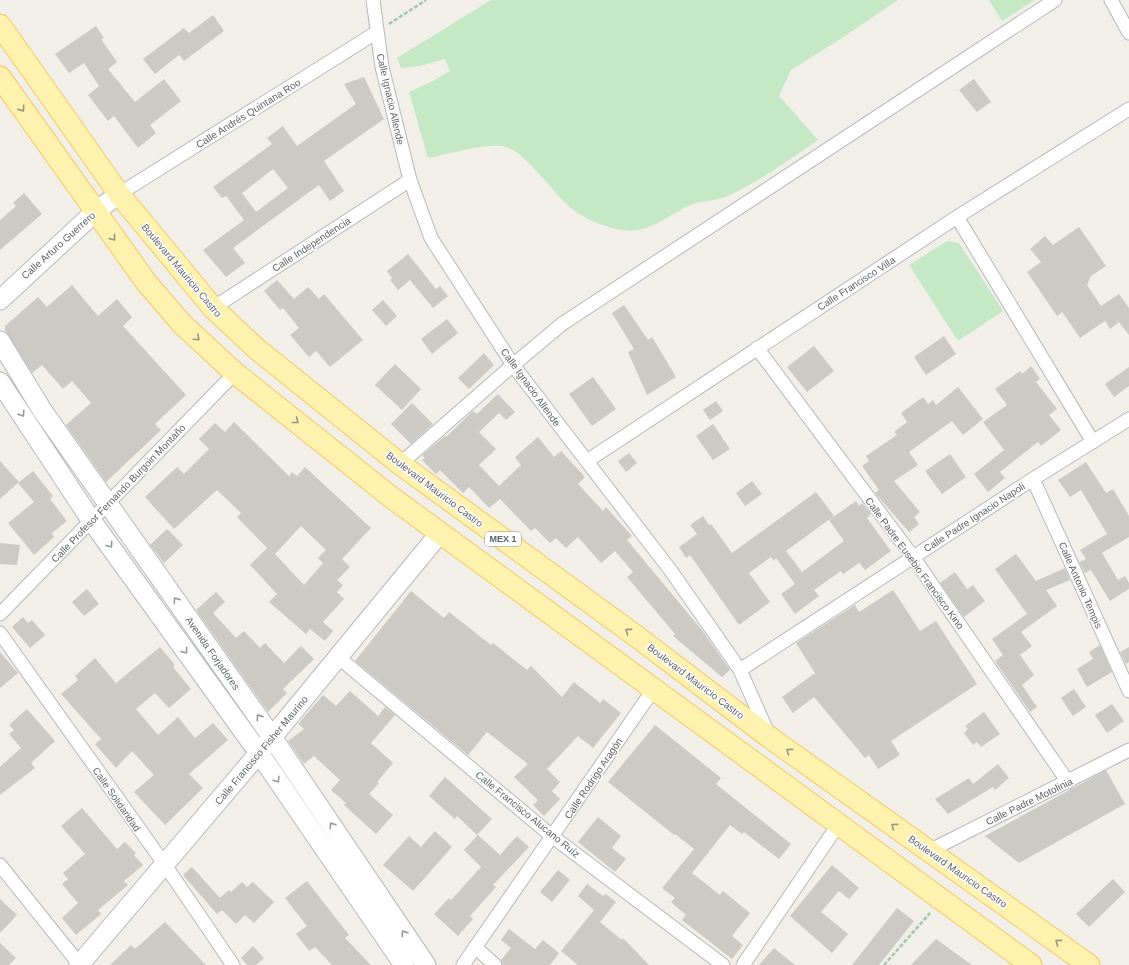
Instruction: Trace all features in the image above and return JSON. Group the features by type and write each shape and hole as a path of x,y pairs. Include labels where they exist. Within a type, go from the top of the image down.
{"main road":[{"name":"Boulevard Mauricio Castro","path":"0,25 119,194 212,308 258,350 400,464 636,636 770,737 1089,965"},
{"path":"0,78 146,282 182,324 235,373 391,497 838,826 943,899 1031,965"},
{"name":"Calle Arturo Guerrero","path":"0,300 95,212 119,194"},
{"name":"Avenida Forjadores","path":"0,341 42,410 272,737 426,965"},
{"name":"Avenida Forjadores","path":"0,382 91,520 259,753 404,965"},
{"name":"Calle Francisco Fisher Maurino","path":"80,965 259,753 440,533"}],"street":[{"name":"Calle Ignacio Allende","path":"374,0 382,67 410,180 431,238 513,365 671,571 740,670 770,737"},
{"path":"400,464 562,324 1055,0"},
{"path":"1111,0 1129,33"},
{"name":"Calle Andrés Quintana Roo","path":"119,194 377,32"},
{"name":"Calle Francisco Villa","path":"587,461 957,217 1129,109"},
{"name":"Calle Independencia","path":"212,308 410,180"},
{"path":"957,217 1093,442"},
{"name":"Calle Padre Eusebio Francisco Kino","path":"757,348 913,557 1068,782"},
{"name":"Calle Profesor Fernando Burgoin Montaño","path":"0,614 235,373"},
{"name":"Calle Padre Ignacio Napoli","path":"740,670 1033,479 1129,419"},
{"name":"Calle Antonio Tempis","path":"1033,479 1129,691"},
{"name":"Calle Solidaridad","path":"0,633 165,865 233,965"},
{"name":"Calle Francisco Alucano Ruíz","path":"338,657 553,837 723,965"},
{"name":"Calle Rodrigo Aragón","path":"463,965 553,837 653,690"},
{"name":"Calle Padre Motolinia","path":"929,851 1129,750"},
{"path":"743,965 838,826"},
{"path":"0,865 80,965"},
{"path":"475,947 495,965"}],"path":[{"path":"377,32 426,0"},
{"path":"884,965 943,899"}],"green space":[{"path":"491,0 898,0 791,70 779,96 818,140 763,177 728,196 693,204 648,227 639,230 629,230 605,226 576,212 529,163 511,149 502,146 485,146 428,158 409,92 450,71 445,59 420,66 401,68 397,58"},
{"path":"989,0 1035,0 1002,21"},
{"path":"947,241 959,243 1003,311 958,341 909,265"}],"building":[{"path":"213,15 224,31 184,61 179,55 155,74 143,59 184,28 189,33"},
{"path":"96,26 104,38 101,39 117,62 108,69 135,102 164,79 181,101 150,125 156,133 138,148 114,116 108,121 88,95 99,86 84,63 69,73 55,54"},
{"path":"364,77 384,119 324,161 344,191 330,201 319,185 233,248 245,263 226,277 203,250 244,220 226,196 222,198 213,187 272,144 267,138 283,126 297,146 356,104 344,84","holes":["273,169 288,188 256,212 242,193"]},
{"path":"974,79 991,102 977,112 959,90"},
{"path":"24,193 42,214 0,250 0,220 16,206 13,203"},
{"path":"1079,227 1106,266 1091,276 1087,285 1101,306 1119,294 1129,308 1129,335 1119,322 1110,329 1105,321 1080,338 1062,312 1057,316 1027,272 1041,262 1030,249 1045,236 1053,245"},
{"path":"408,254 436,289 440,286 448,296 433,308 410,280 398,290 390,280 392,278 387,271"},
{"path":"277,280 294,299 308,287 319,299 324,294 363,340 330,367 316,351 309,357 290,335 299,328 283,308 280,310 264,291"},
{"path":"72,285 98,316 117,299 132,317 123,326 186,395 155,424 161,430 106,482 66,425 91,403 72,381 63,389 42,365 32,373 5,331 5,326 38,297 47,307"},
{"path":"383,300 397,316 386,326 372,310"},
{"path":"624,305 648,340 652,337 676,377 647,395 628,352 634,349 612,313"},
{"path":"447,319 458,333 432,354 421,339"},
{"path":"944,336 956,354 926,375 914,357"},
{"path":"814,346 834,371 807,392 787,367"},
{"path":"484,353 494,365 469,389 458,378"},
{"path":"395,364 421,389 402,410 375,385"},
{"path":"1031,366 1040,379 1036,382 1057,409 1049,415 1061,430 1041,446 1038,442 1000,472 1005,478 988,492 974,474 1004,450 983,422 1007,405 995,389 1020,371 1022,374"},
{"path":"1129,367 1129,386 1114,397 1105,384"},
{"path":"593,377 616,409 592,426 569,394"},
{"path":"958,387 983,419 963,435 952,421 909,452 918,465 894,481 920,512 914,517 919,524 909,532 875,493 879,490 862,466 869,461 866,456 897,435 894,432 907,422 901,413 923,397 928,404 933,400 936,405"},
{"path":"498,394 515,412 506,420 499,413 479,432 496,449 479,465 499,486 521,465 515,457 538,437 554,457 561,451 585,477 578,484 603,511 606,507 632,536 627,540 701,629 730,670 722,677 673,636 675,634 627,577 633,572 615,551 601,563 578,537 566,548 556,538 550,543 535,528 531,531 500,499 489,508 469,487 463,493 440,470 436,474 422,460 425,458 422,455 445,436 446,437 473,411 477,414"},
{"path":"716,401 723,411 710,420 703,410"},
{"path":"412,403 433,424 411,444 391,424"},
{"path":"234,422 289,476 292,472 297,476 305,467 371,528 342,559 350,567 337,580 343,585 337,592 344,599 323,622 333,631 325,641 310,629 306,634 269,602 277,594 250,565 267,548 237,517 241,513 217,490 174,529 145,497 177,467 184,474 209,449 199,439 215,423 225,432","holes":["301,526 326,550 318,558 323,563 304,585 275,554"]},
{"path":"713,424 730,449 713,460 696,436"},
{"path":"629,453 637,463 626,472 618,461"},
{"path":"950,454 966,477 942,494 925,471"},
{"path":"0,461 19,482 0,499"},
{"path":"1086,462 1106,493 1113,489 1129,516 1129,537 1102,553 1118,580 1125,576 1129,583 1129,589 1110,601 1091,570 1085,573 1079,562 1086,559 1080,550 1107,534 1081,490 1070,497 1058,480"},
{"path":"33,471 53,496 50,499 67,521 52,533 54,537 34,555 8,523 34,502 18,483"},
{"path":"752,481 762,494 745,506 736,493"},
{"path":"816,492 834,516 786,551 802,572 844,541 829,520 856,501 859,506 862,503 871,514 867,518 891,551 865,570 859,563 843,574 841,571 814,590 819,596 795,614 781,594 795,584 776,558 774,561 771,557 749,573 770,602 739,625 690,555 686,558 679,547 697,534 690,525 703,516 709,525 711,524 732,553"},
{"path":"167,529 183,545 164,563 150,545"},
{"path":"0,543 20,545 17,565 0,564"},
{"path":"1016,554 1036,581 1065,568 1070,580 1046,590 1057,606 1021,632 1032,646 1020,655 1034,675 1022,685 1037,707 1030,712 995,661 1003,655 992,639 1027,614 995,569"},
{"path":"955,572 967,589 973,585 985,601 964,617 940,583"},
{"path":"87,589 99,604 84,616 72,602"},
{"path":"893,590 920,631 936,621 977,684 891,741 900,755 878,769 869,755 865,758 814,697 793,713 782,697 815,673 796,643 855,605 859,612"},
{"path":"411,591 444,618 449,612 491,645 493,643 527,670 531,666 562,697 574,682 600,703 603,699 621,713 593,748 578,736 547,769 560,782 552,791 560,799 544,816 533,805 538,800 514,777 528,764 487,732 468,755 355,661"},
{"path":"216,592 225,602 213,613 236,638 244,631 260,648 265,643 284,663 301,646 314,659 283,689 287,693 268,712 196,610"},
{"path":"23,617 28,623 32,620 45,635 30,648 12,627"},
{"path":"1100,645 1112,672 1087,687 1077,669 1093,659 1089,652"},
{"path":"160,647 175,665 173,667 191,689 169,708 155,693 136,709 158,735 178,717 195,738 213,723 228,740 189,774 203,788 165,825 134,792 154,775 132,751 116,768 95,744 101,739 61,694 78,680 75,676 95,658 116,683"},
{"path":"1129,647 1129,662 1126,664 1120,652"},
{"path":"0,652 18,673 0,688"},
{"path":"1074,689 1086,707 1073,716 1061,698"},
{"path":"350,691 378,716 385,707 395,715 371,743 393,763 369,794 393,815 376,834 344,805 346,803 331,790 340,780 314,756 304,764 288,741 304,729 298,724 323,695 336,706"},
{"path":"1112,704 1124,721 1107,733 1095,715"},
{"path":"27,709 55,741 31,763 35,768 0,795 0,767 21,748 9,734 14,730 9,725"},
{"path":"984,712 1000,734 981,747 977,742 973,745 964,733 968,729 965,726"},
{"path":"655,725 721,778 716,784 791,844 779,859 744,832 742,834 730,825 692,873 720,895 723,891 750,913 732,936 743,945 732,959 682,920 686,915 671,902 675,898 662,888 694,849 675,834 674,835 608,782"},
{"path":"998,764 1009,778 995,790 993,787 948,814 935,799 969,778 973,784"},
{"path":"1106,770 1125,804 1019,863 985,836"},
{"path":"445,777 492,819 477,835 457,816 455,819 429,796"},
{"path":"82,808 117,849 125,842 136,853 134,855 143,865 124,881 128,885 98,910 101,914 76,935 62,918 78,903 62,884 68,879 63,873 85,854 61,826"},
{"path":"598,817 621,836 612,848 626,859 615,872 578,842"},
{"path":"435,831 452,847 413,891 383,865 409,836 421,847"},
{"path":"478,835 500,855 517,836 529,847 493,885 496,887 470,916 473,919 458,936 434,914 449,898 451,900 481,867 464,850"},
{"path":"832,865 859,888 849,899 839,891 821,912 848,934 832,953 790,916"},
{"path":"192,867 220,898 229,890 231,892 242,882 247,887 253,882 274,902 254,923 245,915 236,924 222,910 217,914 183,875"},
{"path":"558,870 570,880 552,902 540,892"},
{"path":"1113,879 1125,892 1089,927 1076,914"},
{"path":"307,881 349,935 345,938 371,965 332,965 315,947 309,951 296,934 307,926 285,898"},
{"path":"587,884 603,896 606,894 616,902 600,922 622,940 623,938 649,965 578,965 561,951 594,910 578,896"},
{"path":"0,899 17,915 0,933"},
{"path":"897,908 914,921 879,965 852,965"},
{"path":"165,922 206,965 110,965 131,945 135,949"},
{"path":"509,929 535,949 543,940 559,953 550,965 503,965 501,960 511,948 501,940"},
{"path":"936,939 972,965 911,965"},
{"path":"0,943 16,958 9,965 0,965"},
{"path":"253,946 264,958 256,965 247,965 241,958"},
{"path":"774,948 795,965 759,965"}]}
